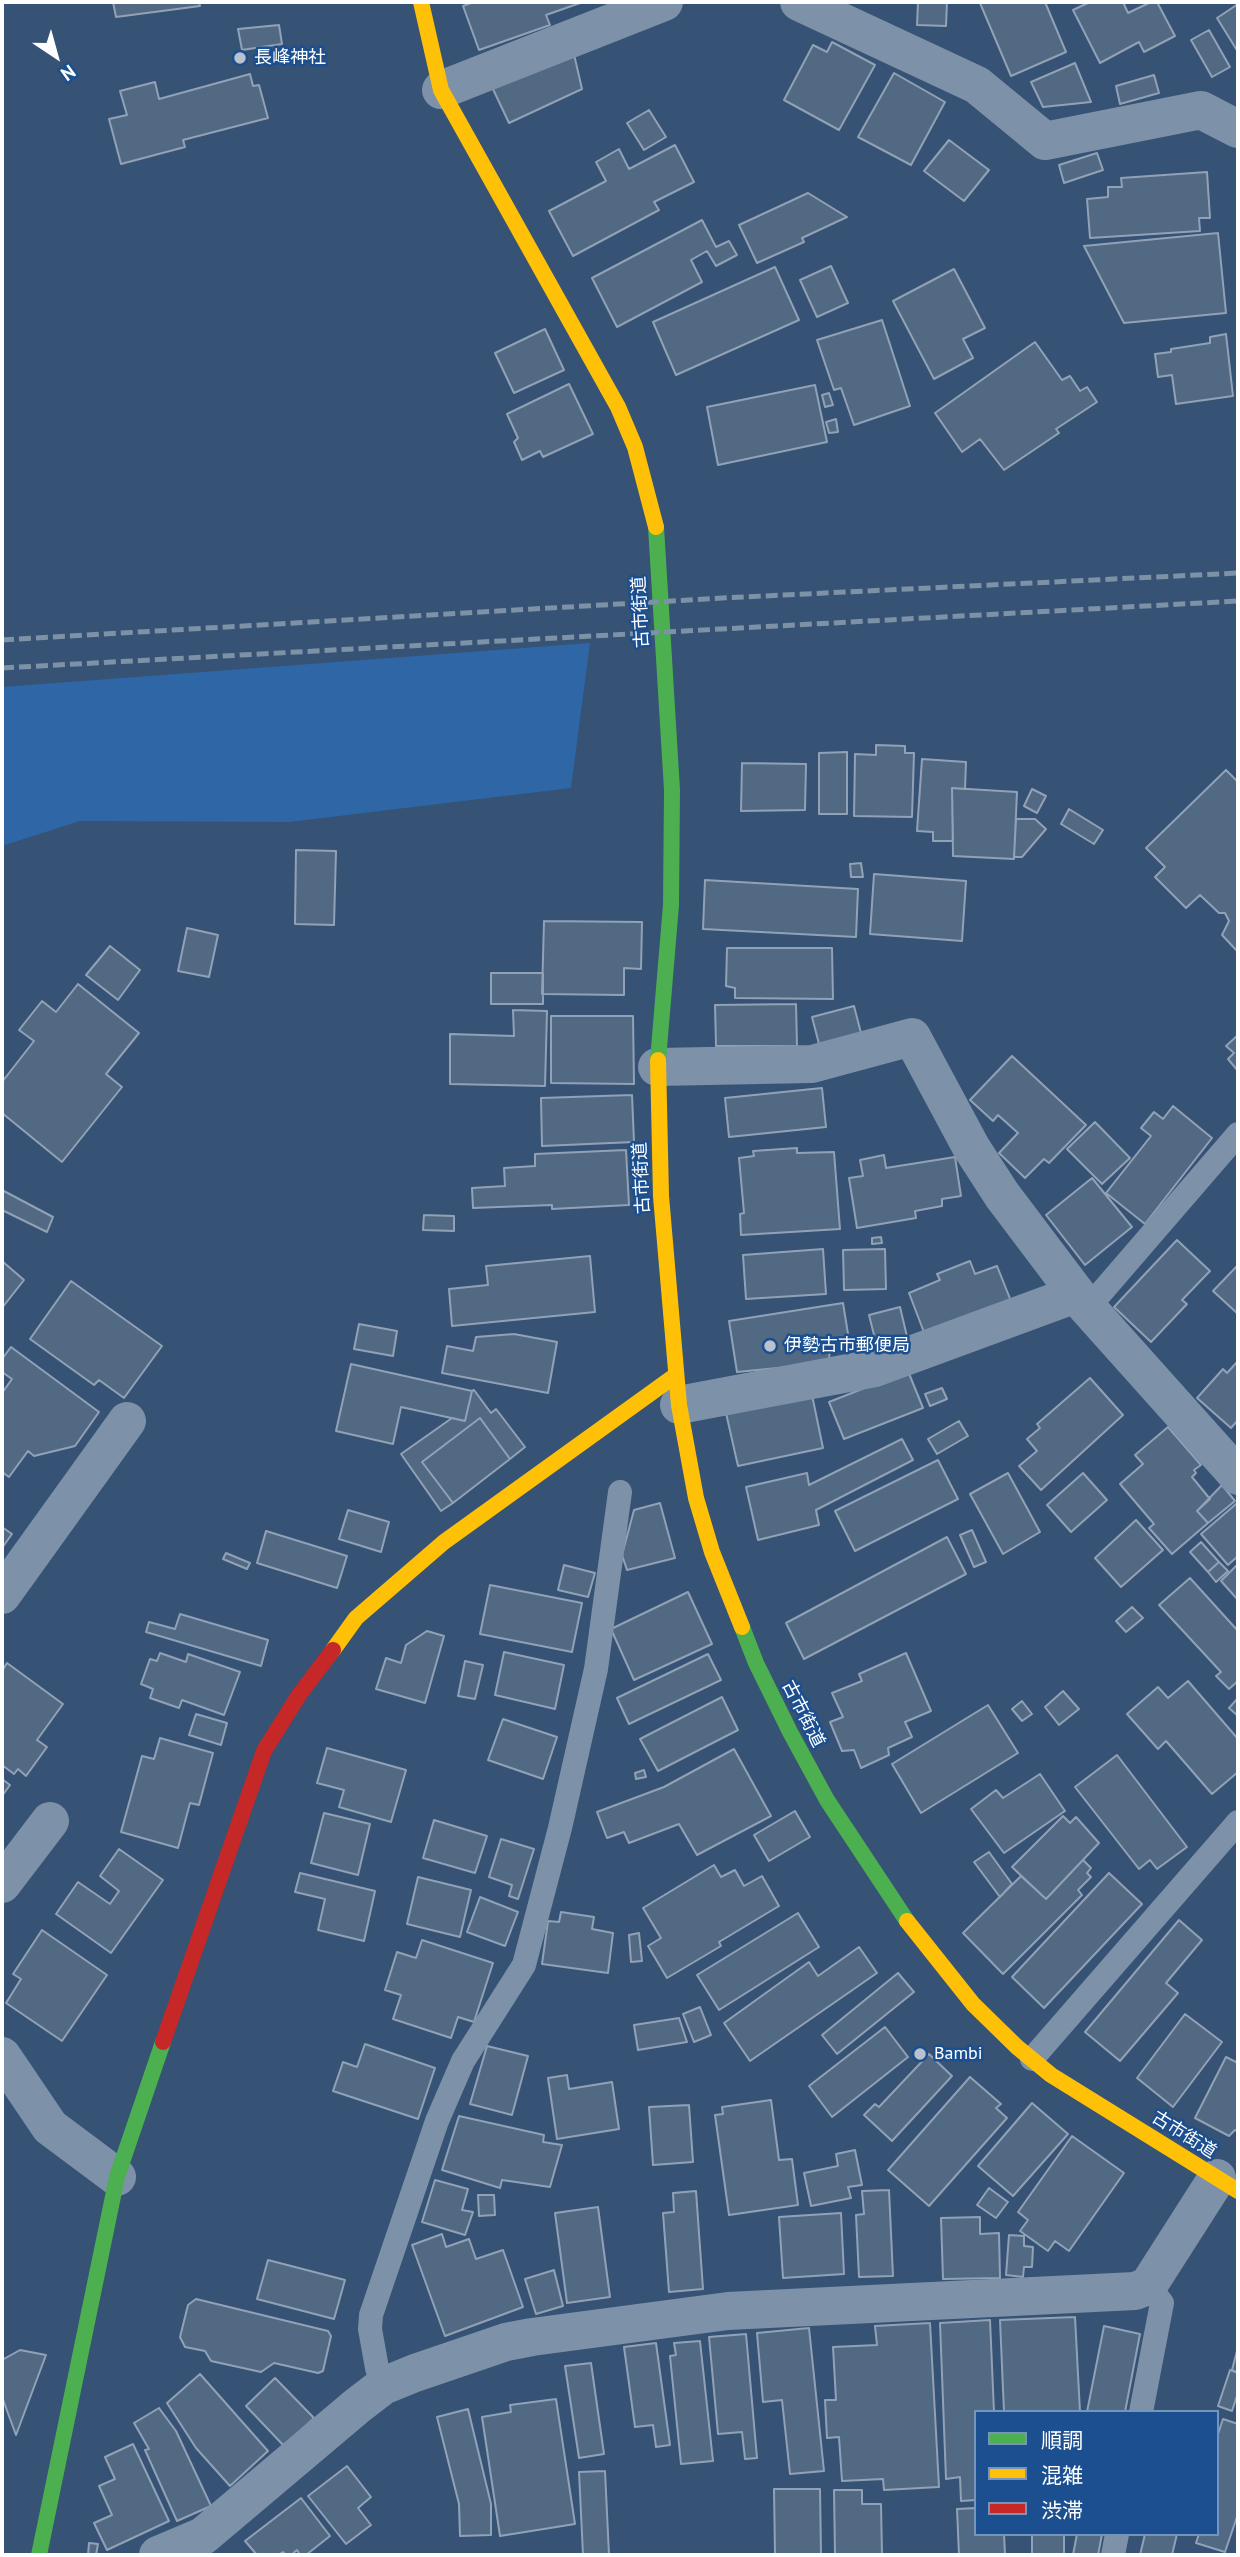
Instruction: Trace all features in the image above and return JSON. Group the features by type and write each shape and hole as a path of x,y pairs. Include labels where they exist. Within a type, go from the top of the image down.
{"street":[{"name":"古市街道","path":"421,2 441,90 618,408 635,447 655,518 672,790 671,905 657,1067 661,1196 678,1390 696,1498 712,1552 756,1663 827,1800 898,1910 973,2004 1051,2075 1228,2184"},
{"path":"441,90 664,2"},
{"path":"799,2 977,85 1045,141 1200,110 1238,129"},
{"path":"657,1067 812,1065 912,1037 971,1147 1002,1195 1080,1299 1238,1476"},
{"path":"40,2555 117,2177 264,1751 299,1695 356,1618 435,1550 678,1390 875,1368 1080,1299"},
{"path":"2,1595 127,1421"},
{"path":"2,1884 50,1821"},
{"path":"2,2056 50,2127 117,2177"},
{"path":"158,2555 208,2546 222,2522 383,2386 506,2342 574,2330 728,2311 1135,2291 1148,2286 1228,2184"}],"lane":[{"path":"1080,1299 1100,1294 1238,1134"},
{"path":"383,2386 372,2342 372,2315 437,2121 463,2061 524,1965 596,1669 620,1492"},
{"path":"1032,2059 1238,1822"},
{"path":"1141,2410 1162,2303 1148,2286"},
{"path":"1113,2555 1117,2536"}],"shaded area":[{"path":"590,643 571,788 289,822 80,821 2,846 2,687"}],"building":[{"path":"113,2 199,2 200,6 116,17"},
{"path":"474,2 583,2 546,15 550,25 479,50 463,6"},
{"path":"918,2 947,2 946,26 917,25"},
{"path":"1045,2 1066,52 1011,76 980,3"},
{"path":"1090,2 1123,2 1128,13 1151,2 1157,2 1175,36 1144,52 1139,42 1100,63 1073,10"},
{"path":"1238,4 1238,52 1217,18"},
{"path":"279,25 282,44 242,50 238,29"},
{"path":"1209,30 1230,67 1212,77 1191,40"},
{"path":"832,42 875,65 839,130 784,100 813,45 827,52"},
{"path":"573,50 582,89 509,123 492,87"},
{"path":"1075,63 1091,102 1043,107 1031,82"},
{"path":"894,73 945,102 911,165 858,137"},
{"path":"250,74 253,86 259,85 268,118 183,140 185,147 121,164 109,119 127,115 120,91 155,82 159,99"},
{"path":"1154,75 1159,93 1120,104 1116,86"},
{"path":"649,110 666,137 644,150 627,123"},
{"path":"949,140 989,170 964,201 924,171"},
{"path":"675,145 694,182 654,202 659,210 573,256 549,211 606,181 596,162 619,149 629,169"},
{"path":"1097,153 1103,170 1064,183 1059,165"},
{"path":"1207,172 1210,218 1199,218 1200,231 1090,238 1087,199 1108,197 1108,187 1122,187 1121,178"},
{"path":"808,193 847,217 802,238 804,242 757,263 739,225"},
{"path":"702,220 716,247 729,241 737,255 716,266 707,251 691,260 702,282 617,327 592,278"},
{"path":"1218,233 1226,313 1124,323 1084,246"},
{"path":"831,266 848,303 817,317 800,280"},
{"path":"775,267 799,320 676,375 653,322"},
{"path":"954,269 985,328 963,339 973,358 934,379 893,301"},
{"path":"882,320 910,406 854,425 841,388 834,390 817,340"},
{"path":"545,329 564,370 514,393 495,353"},
{"path":"1226,334 1233,396 1176,404 1172,375 1158,377 1155,354 1210,343 1210,337"},
{"path":"1035,342 1062,380 1070,376 1080,391 1087,387 1097,402 1056,429 1059,433 1004,470 980,439 962,452 935,413"},
{"path":"569,384 593,434 543,457 540,451 522,460 514,442 518,438 507,414"},
{"path":"815,385 827,442 718,465 707,407"},
{"path":"829,393 833,405 825,407 822,395"},
{"path":"836,419 838,432 829,433 826,422"},
{"path":"876,745 905,746 905,753 914,753 912,817 854,816 855,754 876,755"},
{"path":"847,752 847,814 819,814 819,753"},
{"path":"922,759 966,762 965,789 952,788 953,841 933,841 933,832 917,831"},
{"path":"742,763 806,764 805,810 741,811"},
{"path":"1226,770 1238,782 1238,952 1222,935 1229,921 1225,913 1219,913 1200,895 1186,908 1155,877 1165,867 1146,848"},
{"path":"952,788 1017,792 1014,859 953,856"},
{"path":"1032,789 1046,796 1037,813 1024,806"},
{"path":"1069,809 1103,830 1094,844 1061,824"},
{"path":"1016,819 1035,819 1046,829 1022,857 1014,857"},
{"path":"296,850 336,851 334,925 295,924"},
{"path":"861,863 863,877 851,877 850,864"},
{"path":"874,874 966,881 962,941 870,934"},
{"path":"705,880 858,889 856,937 703,929"},
{"path":"544,921 642,922 641,969 624,968 624,995 542,994"},
{"path":"187,928 218,935 209,977 178,971"},
{"path":"110,946 140,970 118,1000 86,975"},
{"path":"727,948 832,948 833,999 735,998 735,988 726,986"},
{"path":"491,973 543,973 543,1004 491,1004"},
{"path":"78,984 139,1033 106,1074 122,1087 62,1162 2,1113 2,1082 34,1041 19,1030 42,1001 56,1012"},
{"path":"796,1004 797,1046 716,1046 715,1005"},
{"path":"854,1006 861,1033 819,1044 812,1017"},
{"path":"513,1010 547,1011 545,1086 450,1084 450,1034 514,1036"},
{"path":"551,1016 633,1016 634,1084 551,1083"},
{"path":"1238,1035 1238,1071 1228,1059 1234,1053 1226,1046"},
{"path":"1012,1056 1086,1125 1049,1163 1044,1159 1025,1178 999,1153 1018,1133 998,1115 993,1121 970,1100"},
{"path":"822,1088 826,1127 729,1137 725,1098"},
{"path":"632,1095 634,1142 542,1146 541,1098"},
{"path":"1173,1106 1212,1138 1145,1224 1106,1193 1151,1136 1141,1128 1154,1112 1163,1119"},
{"path":"1095,1122 1130,1158 1102,1184 1067,1149"},
{"path":"797,1148 797,1153 834,1152 840,1229 741,1235 740,1214 744,1213 739,1158 754,1156 753,1151"},
{"path":"626,1150 629,1205 552,1209 552,1205 473,1208 472,1188 505,1186 504,1168 535,1166 535,1154"},
{"path":"884,1155 886,1168 955,1157 961,1196 942,1199 942,1206 915,1211 916,1218 857,1228 849,1178 863,1176 860,1160"},
{"path":"1092,1178 1132,1227 1085,1265 1046,1215"},
{"path":"2,1190 53,1217 47,1232 2,1210"},
{"path":"424,1215 454,1216 454,1231 423,1230"},
{"path":"881,1237 882,1243 872,1244 872,1238"},
{"path":"1177,1240 1210,1271 1182,1300 1187,1304 1151,1342 1114,1307"},
{"path":"823,1249 826,1294 746,1299 743,1255"},
{"path":"885,1249 886,1289 844,1290 843,1250"},
{"path":"590,1256 595,1312 452,1326 449,1289 488,1285 486,1266"},
{"path":"2,1261 24,1280 2,1308"},
{"path":"970,1261 975,1274 997,1266 1011,1301 925,1335 909,1293 940,1280 937,1274"},
{"path":"1238,1265 1238,1314 1213,1291"},
{"path":"71,1281 162,1346 124,1398 99,1380 94,1385 30,1339"},
{"path":"843,1303 849,1340 830,1341 829,1363 737,1372 729,1321"},
{"path":"900,1307 909,1345 878,1351 869,1315"},
{"path":"359,1324 397,1331 393,1356 354,1349"},
{"path":"514,1334 557,1342 548,1393 442,1373 447,1346 473,1351 476,1337"},
{"path":"11,1347 99,1412 75,1446 34,1456 28,1451 9,1477 2,1472 2,1393 12,1379 2,1372 2,1359"},
{"path":"1238,1361 1238,1420 1231,1428 1197,1398 1223,1369 1227,1373"},
{"path":"351,1364 472,1391 465,1421 401,1407 393,1444 336,1431"},
{"path":"908,1371 923,1408 844,1439 829,1402"},
{"path":"1090,1378 1123,1415 1041,1490 1019,1466 1037,1451 1027,1439 1040,1428 1037,1424"},
{"path":"942,1388 947,1399 930,1406 925,1394"},
{"path":"474,1390 491,1413 496,1409 525,1447 510,1459 480,1418 422,1462 453,1503 441,1511 401,1454 452,1418 465,1421"},
{"path":"812,1395 823,1448 738,1466 726,1413"},
{"path":"480,1418 510,1459 453,1503 422,1462"},
{"path":"959,1421 968,1436 937,1454 928,1439"},
{"path":"1168,1427 1201,1465 1194,1470 1196,1473 1192,1477 1210,1499 1197,1511 1208,1523 1172,1554 1149,1528 1154,1524 1120,1484 1143,1464 1135,1455"},
{"path":"902,1439 913,1460 816,1510 819,1525 758,1540 746,1487 807,1473 809,1485"},
{"path":"938,1460 958,1499 855,1551 835,1511"},
{"path":"1008,1473 1040,1532 1003,1554 970,1494"},
{"path":"1083,1473 1107,1500 1071,1532 1047,1505"},
{"path":"1222,1485 1235,1501 1208,1523 1197,1511"},
{"path":"660,1503 675,1558 627,1570 622,1555 634,1510"},
{"path":"1236,1504 1238,1556 1228,1565 1201,1534"},
{"path":"348,1510 389,1522 381,1552 339,1539"},
{"path":"1136,1520 1163,1550 1121,1587 1095,1558"},
{"path":"2,1527 12,1534 2,1548"},
{"path":"972,1530 986,1562 974,1567 960,1535"},
{"path":"266,1531 347,1556 337,1588 257,1563"},
{"path":"947,1537 966,1574 804,1659 786,1623"},
{"path":"1201,1542 1219,1562 1208,1572 1190,1552"},
{"path":"226,1553 250,1563 247,1569 223,1559"},
{"path":"1219,1562 1228,1571 1216,1582 1208,1572"},
{"path":"1238,1564 1238,1600 1221,1581"},
{"path":"564,1565 595,1573 588,1597 558,1590"},
{"path":"1190,1578 1238,1631 1238,1681 1229,1689 1216,1676 1221,1672 1159,1605"},
{"path":"490,1585 582,1603 572,1652 480,1634"},
{"path":"688,1592 712,1644 634,1680 611,1629"},
{"path":"1132,1607 1143,1618 1126,1632 1116,1621"},
{"path":"180,1614 268,1640 261,1666 146,1632 149,1622 175,1629"},
{"path":"427,1631 444,1636 425,1703 376,1689 386,1658 401,1663 406,1645"},
{"path":"504,1652 564,1665 555,1709 495,1695"},
{"path":"160,1653 186,1662 188,1654 240,1672 224,1715 182,1700 179,1708 150,1698 153,1689 141,1684 150,1659 157,1661"},
{"path":"906,1653 931,1711 905,1722 912,1737 888,1748 889,1755 861,1768 854,1750 842,1751 830,1722 843,1717 832,1693 862,1681 859,1674"},
{"path":"708,1654 721,1680 629,1724 617,1698"},
{"path":"465,1661 483,1665 475,1699 458,1696"},
{"path":"7,1663 63,1704 37,1740 47,1747 26,1776 18,1769 14,1774 2,1765 2,1671"},
{"path":"1188,1681 1238,1739 1238,1772 1212,1794 1166,1741 1158,1749 1127,1714 1158,1687 1168,1698"},
{"path":"1063,1691 1079,1709 1059,1725 1045,1707"},
{"path":"722,1697 738,1730 658,1771 640,1739"},
{"path":"1238,1698 1238,1716 1229,1708"},
{"path":"1022,1701 1032,1714 1022,1721 1012,1709"},
{"path":"988,1705 1018,1753 921,1813 892,1764"},
{"path":"196,1714 227,1723 221,1745 189,1735"},
{"path":"503,1719 557,1737 543,1779 488,1760"},
{"path":"160,1738 213,1753 199,1805 190,1803 178,1848 121,1832 142,1756 154,1759"},
{"path":"327,1748 406,1770 391,1822 339,1807 344,1790 317,1783"},
{"path":"734,1749 771,1816 697,1855 679,1824 629,1843 624,1832 607,1838 597,1812 664,1787"},
{"path":"1117,1755 1187,1847 1157,1869 1150,1860 1139,1869 1075,1787"},
{"path":"644,1770 646,1777 636,1779 635,1773"},
{"path":"1040,1774 1065,1811 1004,1853 971,1809 996,1790 1003,1798"},
{"path":"2,1779 10,1785 2,1796"},
{"path":"795,1811 810,1837 769,1861 754,1835"},
{"path":"324,1813 370,1824 358,1875 311,1863"},
{"path":"1063,1816 1070,1823 1076,1817 1099,1843 1046,1899 1012,1867"},
{"path":"434,1820 487,1836 475,1873 423,1858"},
{"path":"501,1839 534,1849 518,1899 509,1896 512,1885 489,1877"},
{"path":"119,1849 163,1880 111,1953 56,1914 78,1882 110,1904 119,1891 100,1876"},
{"path":"989,1852 1012,1884 1000,1897 974,1862"},
{"path":"1083,1860 1091,1868 1087,1873 1091,1877 1078,1890 1082,1895 1003,1974 963,1933 1021,1876 1046,1899"},
{"path":"714,1865 721,1877 735,1870 744,1886 762,1876 779,1906 719,1942 721,1946 667,1978 648,1946 661,1938 643,1908"},
{"path":"300,1873 375,1891 364,1941 318,1930 325,1899 295,1892"},
{"path":"1109,1873 1142,1904 1044,2008 1012,1977"},
{"path":"418,1877 471,1890 460,1937 407,1924"},
{"path":"480,1897 518,1912 505,1946 467,1932"},
{"path":"561,1912 594,1917 592,1929 613,1933 608,1973 542,1964 548,1921 559,1922"},
{"path":"798,1913 819,1947 719,2010 697,1975"},
{"path":"1179,1920 1202,1940 1166,1983 1178,1993 1120,2061 1085,2032"},
{"path":"42,1930 107,1975 62,2041 6,2003 21,1979 13,1974"},
{"path":"639,1933 642,1961 631,1962 629,1935"},
{"path":"422,1940 493,1963 474,2022 458,2017 451,2038 393,2019 401,1995 385,1990 397,1952 416,1958"},
{"path":"859,1947 877,1973 750,2061 724,2023 809,1962 818,1976"},
{"path":"898,1973 914,1992 837,2054 822,2035"},
{"path":"700,2007 711,2035 694,2042 683,2014"},
{"path":"1185,2014 1222,2042 1173,2107 1137,2078"},
{"path":"679,2018 687,2042 638,2050 634,2025"},
{"path":"885,2027 908,2057 832,2117 809,2086"},
{"path":"365,2044 435,2068 418,2119 333,2091 343,2062 357,2067"},
{"path":"487,2046 528,2056 512,2115 470,2104"},
{"path":"929,2054 952,2076 892,2141 864,2115 875,2104 879,2107"},
{"path":"1226,2057 1238,2063 1238,2131 1235,2130 1229,2136 1195,2118"},
{"path":"567,2075 569,2089 612,2082 619,2129 557,2139 548,2078"},
{"path":"970,2077 1001,2104 996,2108 1007,2118 929,2206 888,2170"},
{"path":"771,2100 779,2160 792,2159 798,2205 729,2215 715,2115 723,2114 722,2107"},
{"path":"1032,2103 1068,2134 1013,2196 978,2166"},
{"path":"689,2105 693,2162 653,2165 649,2107"},
{"path":"459,2116 544,2135 543,2142 562,2145 550,2187 502,2180 500,2188 442,2170"},
{"path":"1072,2136 1124,2173 1069,2251 1055,2241 1048,2251 1020,2231 1028,2220 1018,2212"},
{"path":"855,2150 862,2185 848,2187 851,2198 811,2206 804,2173 838,2166 836,2154"},
{"path":"435,2180 468,2189 462,2210 473,2212 465,2235 422,2222"},
{"path":"989,2188 1008,2202 996,2218 977,2205"},
{"path":"889,2190 893,2276 859,2277 856,2215 864,2214 862,2191"},
{"path":"696,2191 703,2289 669,2292 663,2213 674,2212 673,2193"},
{"path":"478,2195 494,2195 495,2215 479,2216"},
{"path":"598,2207 610,2297 567,2303 555,2213"},
{"path":"841,2213 844,2274 783,2278 779,2217"},
{"path":"980,2217 980,2234 999,2233 1000,2278 943,2279 941,2218"},
{"path":"442,2234 446,2247 469,2239 476,2259 503,2250 523,2307 445,2336 412,2245"},
{"path":"1009,2235 1024,2236 1024,2246 1033,2247 1032,2267 1024,2267 1023,2277 1006,2275"},
{"path":"268,2260 345,2280 334,2319 257,2299"},
{"path":"554,2270 563,2306 536,2314 525,2279"},
{"path":"196,2299 328,2331 331,2336 323,2371 318,2373 274,2363 261,2372 211,2361 205,2351 185,2347 180,2337 188,2305"},
{"path":"1075,2317 1080,2410 1004,2410 1000,2320"},
{"path":"990,2320 994,2410 974,2410 974,2500 961,2501 960,2477 946,2479 940,2323"},
{"path":"930,2323 939,2487 884,2490 883,2479 842,2481 839,2437 827,2438 825,2400 836,2400 833,2347 877,2345 875,2326"},
{"path":"1104,2326 1140,2334 1125,2410 1087,2410"},
{"path":"809,2328 824,2471 790,2474 782,2400 763,2402 757,2333"},
{"path":"746,2334 757,2458 745,2459 742,2432 718,2434 709,2337"},
{"path":"700,2341 713,2461 681,2464 670,2356 676,2355 674,2343"},
{"path":"656,2343 670,2445 656,2447 653,2425 635,2427 624,2347"},
{"path":"1238,2347 1238,2373 1232,2370"},
{"path":"20,2350 46,2355 16,2435 2,2397 2,2360"},
{"path":"591,2363 604,2454 579,2458 565,2366"},
{"path":"1230,2370 1238,2373 1238,2393 1232,2411 1218,2406"},
{"path":"200,2374 268,2451 230,2486 196,2448 167,2403"},
{"path":"275,2378 314,2418 284,2446 246,2406"},
{"path":"556,2399 575,2524 500,2536 482,2417 511,2412 510,2405"},
{"path":"159,2408 176,2431 211,2506 177,2521 145,2450 149,2449 134,2423"},
{"path":"468,2409 491,2504 491,2535 460,2536 459,2504 437,2417"},
{"path":"1223,2419 1238,2424 1238,2514 1225,2552 1196,2543 1198,2536 1219,2536 1219,2431"},
{"path":"133,2444 169,2521 107,2550 94,2523 112,2515 99,2486 115,2479 105,2457"},
{"path":"347,2466 371,2497 358,2508 371,2525 346,2544 308,2496"},
{"path":"605,2471 609,2555 583,2555 579,2472"},
{"path":"774,2489 820,2489 821,2555 775,2555"},
{"path":"834,2490 862,2490 862,2504 881,2504 882,2555 835,2555"},
{"path":"301,2498 330,2536 306,2555 300,2555 297,2550 291,2555 283,2552 278,2555 257,2555 245,2541"},
{"path":"974,2508 974,2536 1004,2536 1005,2555 959,2555 957,2509"},
{"path":"1032,2536 1064,2536 1064,2555 1032,2555"},
{"path":"1077,2536 1102,2536 1098,2555 1073,2555"},
{"path":"1145,2536 1177,2536 1172,2555 1140,2555"},
{"path":"89,2543 98,2544 96,2555 88,2555"}],"railway":[{"path":"2,640 722,598 1238,573"},
{"path":"2,668 1238,601"}],"traffic: fast":[{"path":"656,527 672,790 671,905 658,1060"},
{"path":"742,1627 756,1663 827,1800 907,1921"},
{"path":"39,2555 117,2177 163,2042"}],"traffic: slow":[{"path":"421,2 441,90 618,407 635,447 656,527"},
{"path":"658,1060 661,1196 679,1405 696,1498 712,1552 742,1627"},
{"path":"333,1650 356,1618 444,1542 676,1375"},
{"path":"907,1921 973,2004 1017,2047 1051,2075 1238,2191"}],"traffic: jam":[{"path":"163,2042 264,1751 299,1695 333,1650"}],"place":[{"name":"長峰神社","path":"240,58"},
{"name":"伊勢古市郵便局","path":"770,1346"},
{"name":"Bambi","path":"920,2054"}]}
